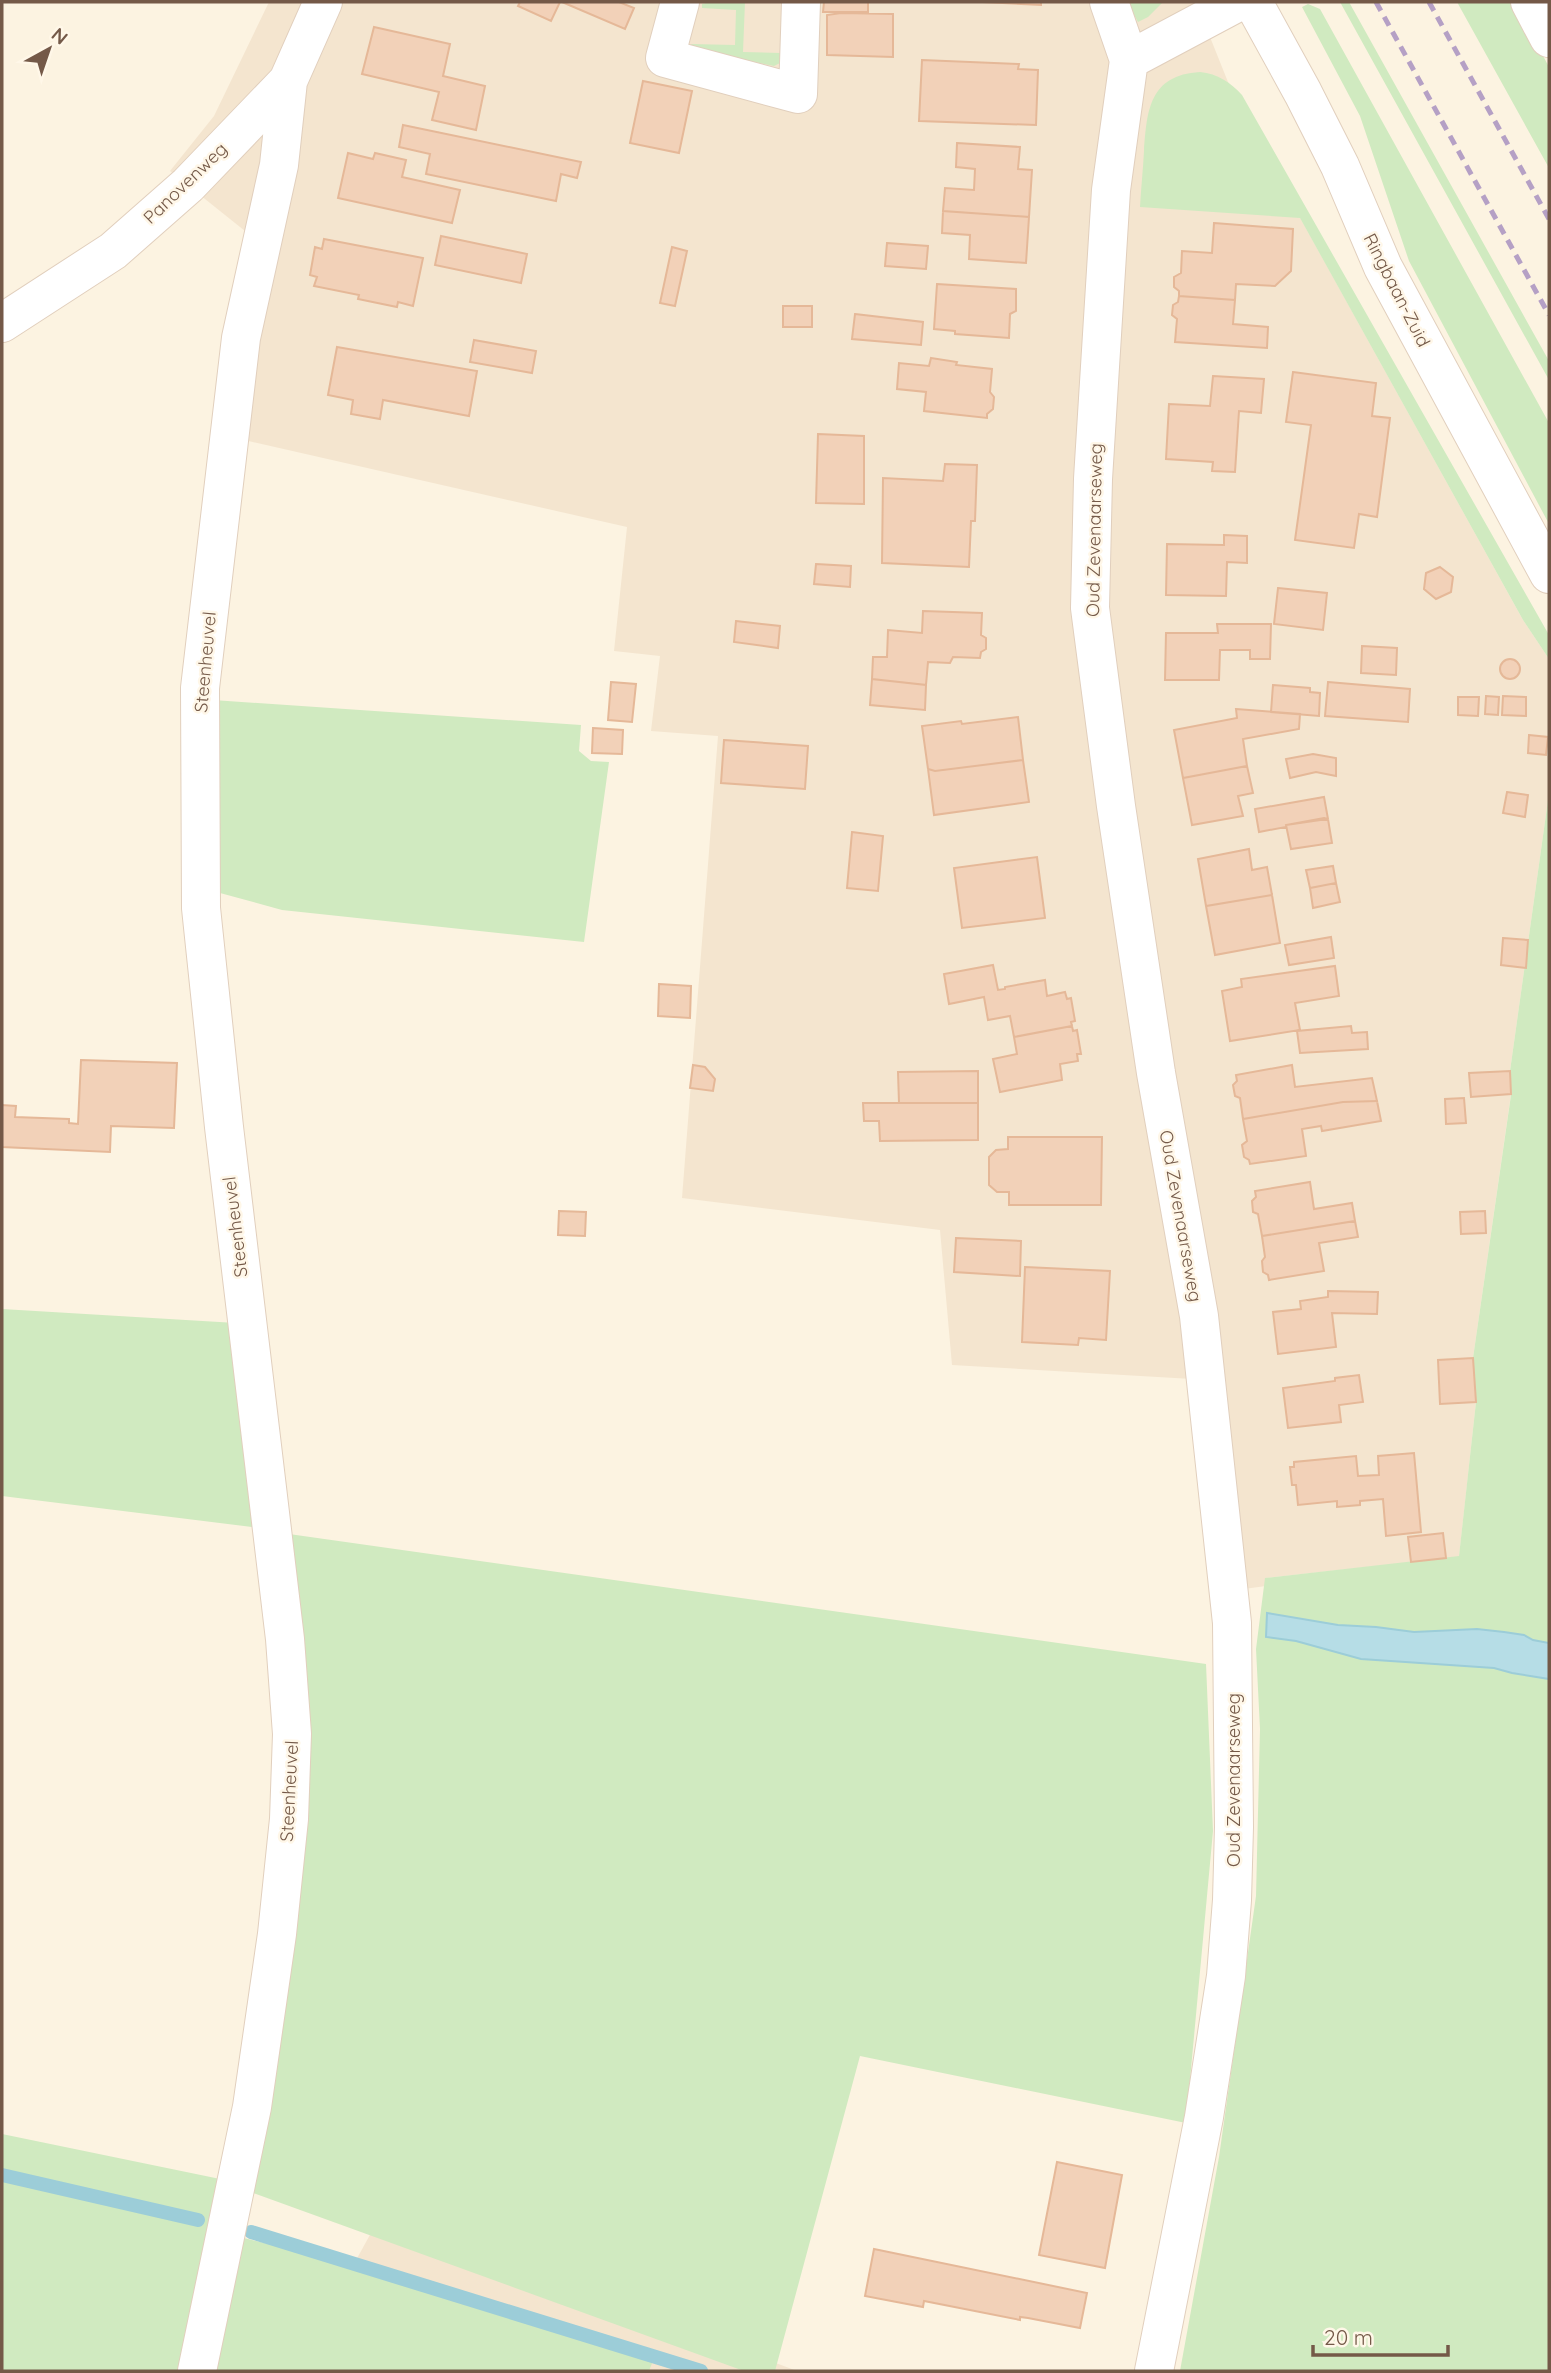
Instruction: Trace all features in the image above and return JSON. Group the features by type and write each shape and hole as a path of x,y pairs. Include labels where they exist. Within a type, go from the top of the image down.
{"street":[{"name":"Panovenweg","path":"2,323 113,251 188,185 288,81 323,2"},
{"path":"680,2 665,58 799,94 801,2"},
{"name":"Oud Zevenaarseweg","path":"1109,2 1129,60 1111,190 1093,479 1090,608 1154,1060 1199,1316 1229,1587 1234,1827 1226,1976 1204,2117 1154,2371"},
{"path":"1129,60 1238,2"},
{"name":"Ringbaan-Zuid","path":"1253,2 1339,166 1383,267 1549,574"},
{"path":"1530,2 1549,38"},
{"name":"Steenheuvel","path":"197,2371 252,2107 265,2030 289,1819 292,1734 285,1639 224,1127 201,908 200,688 241,338 279,166 288,81"}],"shaded area":[{"path":"269,2 1196,2 1236,102 1523,620 1549,659 1549,793 1510,1071 1511,1094 1473,1358 1476,1402 1459,1557 1266,1578 1266,1586 1214,1593 1192,1379 952,1365 940,1230 682,1198 718,736 651,731 660,656 614,651 627,527 213,433 245,231 170,171 214,116"},
{"path":"382,2213 797,2371 295,2371"}],"green space":[{"path":"745,2 743,52 781,53 780,63 774,66 693,49 691,44 735,45 736,10 702,8 702,4"},
{"path":"1127,2 1163,2 1148,17 1138,22"},
{"path":"1340,2 1349,2 1549,361 1549,380"},
{"path":"1457,2 1514,2 1549,67 1549,168"},
{"path":"1308,4 1320,9 1549,423 1549,524 1409,261 1360,116 1302,7"},
{"path":"1200,72 1223,79 1242,95 1549,635 1549,659 1523,620 1300,218 1140,207 1145,136 1154,98 1170,80"},
{"path":"213,700 581,725 579,751 591,761 609,762 584,942 282,910 220,893"},
{"path":"1549,793 1549,1643 1524,1635 1477,1629 1414,1632 1338,1625 1267,1613 1266,1636 1296,1641 1361,1659 1494,1668 1549,1679 1549,2371 1180,2371 1219,2157 1256,1896 1260,1729 1256,1649 1265,1578 1459,1556 1476,1402 1473,1358 1511,1095 1510,1071"},
{"path":"2,1309 236,1323 260,1528 2,1496"},
{"path":"289,1534 1206,1664 1213,1831 1186,2123 860,2056 775,2371 744,2371 248,2191"},
{"path":"2,2134 225,2180 186,2371 2,2371"},
{"path":"236,2236 321,2257 654,2358 649,2371 210,2371"}],"water":[{"path":"1267,1613 1338,1625 1414,1632 1477,1629 1524,1635 1549,1643 1549,1679 1494,1668 1361,1659 1296,1641 1266,1637"}],"building":[{"path":"520,2 560,2 551,21 518,6"},
{"path":"562,2 619,2 634,8 625,29"},
{"path":"824,2 868,2 868,12 823,12"},
{"path":"982,2 1041,2 1041,5"},
{"path":"893,14 893,57 827,55 827,15"},
{"path":"374,27 450,44 443,76 485,86 476,130 432,120 439,92 362,74"},
{"path":"922,60 1019,64 1018,69 1038,70 1036,125 919,121"},
{"path":"643,81 692,91 679,153 630,143"},
{"path":"403,125 581,162 577,178 561,174 556,201 426,174 430,154 399,147"},
{"path":"957,143 1020,147 1018,169 1032,170 1029,217 943,211 945,188 974,190 975,169 956,167"},
{"path":"348,153 373,159 375,153 406,160 402,177 460,190 452,223 338,198"},
{"path":"943,211 1029,217 1026,263 969,259 970,235 942,233"},
{"path":"1214,223 1293,229 1291,271 1275,286 1236,284 1235,300 1179,296 1179,291 1174,287 1174,277 1181,273 1182,251 1212,253"},
{"path":"441,236 527,254 521,283 435,265"},
{"path":"324,239 423,258 413,306 398,302 397,307 358,299 359,295 314,286 317,277 310,275 315,247 322,249"},
{"path":"887,243 928,246 926,269 885,266"},
{"path":"672,247 687,251 675,306 660,303"},
{"path":"937,284 1016,289 1016,311 1010,314 1009,338 955,334 955,331 934,329"},
{"path":"1179,296 1235,300 1233,324 1268,327 1267,348 1175,342 1177,319 1172,315 1173,305 1178,302"},
{"path":"783,306 812,306 812,327 783,327"},
{"path":"855,314 923,322 921,345 852,339"},
{"path":"474,340 536,351 532,373 470,362"},
{"path":"337,347 477,371 469,416 383,400 380,419 351,414 353,400 328,395"},
{"path":"931,358 957,362 956,365 992,369 990,392 994,397 993,409 987,414 987,418 924,411 926,392 897,389 899,363 929,366"},
{"path":"1293,372 1376,383 1372,416 1390,418 1377,517 1359,514 1354,548 1295,540 1311,425 1286,422"},
{"path":"1213,376 1264,379 1261,413 1239,411 1235,472 1212,471 1213,462 1166,459 1169,404 1210,406"},
{"path":"818,434 864,436 864,504 816,503"},
{"path":"945,464 977,465 975,521 971,521 969,567 882,563 883,478 943,481"},
{"path":"1224,535 1247,536 1247,563 1227,562 1226,596 1166,595 1167,544 1224,545"},
{"path":"816,564 851,566 850,587 814,584"},
{"path":"1440,567 1453,577 1451,592 1436,599 1424,589 1426,573"},
{"path":"1278,588 1327,593 1323,630 1274,624"},
{"path":"923,611 982,613 981,635 986,638 986,649 981,652 980,658 953,657 950,663 928,662 926,685 872,679 873,657 887,657 888,630 922,633"},
{"path":"736,621 780,626 778,648 734,642"},
{"path":"1217,624 1271,624 1270,659 1250,659 1250,650 1220,650 1219,680 1165,680 1166,633 1218,633"},
{"path":"1362,646 1397,648 1396,675 1361,673"},
{"path":"1510,659 1517,662 1520,669 1517,676 1510,679 1503,676 1500,669 1503,662"},
{"path":"872,679 926,685 925,710 870,705"},
{"path":"611,682 636,684 632,722 608,720"},
{"path":"1328,682 1410,689 1408,722 1325,716"},
{"path":"1273,685 1310,688 1310,692 1320,693 1319,716 1271,712"},
{"path":"1486,696 1499,697 1498,715 1485,714"},
{"path":"1503,696 1526,697 1526,716 1502,715"},
{"path":"1458,697 1479,697 1478,716 1458,715"},
{"path":"1236,709 1300,714 1299,729 1243,739 1247,766 1183,778 1174,730 1237,718"},
{"path":"1018,717 1023,760 935,771 928,769 922,726"},
{"path":"593,728 623,730 622,754 592,753"},
{"path":"1529,735 1548,737 1546,755 1528,753"},
{"path":"724,740 808,746 805,789 721,783"},
{"path":"1313,754 1336,758 1336,776 1316,772 1290,778 1286,759"},
{"path":"1023,760 1029,802 934,815 928,769 935,771"},
{"path":"1247,766 1253,793 1238,796 1243,816 1192,825 1183,778"},
{"path":"1507,792 1528,795 1525,817 1503,813"},
{"path":"1324,797 1328,819 1259,832 1255,809"},
{"path":"1328,819 1332,843 1291,849 1286,825"},
{"path":"852,832 883,836 878,891 847,888"},
{"path":"1249,849 1252,870 1267,867 1272,895 1206,906 1198,859"},
{"path":"1037,857 1045,918 962,928 954,868"},
{"path":"1333,866 1336,883 1310,888 1306,870"},
{"path":"1336,883 1340,902 1313,908 1310,888"},
{"path":"1272,895 1280,943 1215,955 1206,906"},
{"path":"1331,937 1334,958 1289,965 1285,945"},
{"path":"1503,938 1528,940 1526,968 1501,965"},
{"path":"993,965 998,990 1045,980 1047,996 1065,992 1067,999 1071,998 1075,1021 1071,1022 1072,1026 1014,1037 1010,1016 988,1020 984,997 949,1004 944,974"},
{"path":"1335,966 1339,996 1295,1003 1300,1030 1230,1041 1222,991 1242,987 1241,979"},
{"path":"659,984 691,986 690,1018 658,1016"},
{"path":"1072,1026 1073,1031 1077,1030 1081,1054 1077,1054 1078,1061 1060,1064 1062,1080 1000,1092 993,1059 1017,1054 1014,1037"},
{"path":"1351,1026 1352,1033 1367,1032 1368,1049 1300,1053 1297,1031"},
{"path":"81,1060 177,1063 174,1128 111,1126 110,1152 2,1147 2,1105 16,1106 15,1117 69,1119 69,1123 78,1124"},
{"path":"693,1065 705,1067 715,1079 713,1091 690,1088"},
{"path":"1292,1065 1295,1087 1372,1078 1377,1101 1343,1102 1243,1119 1240,1098 1235,1096 1233,1085 1237,1081 1236,1075"},
{"path":"978,1071 978,1103 899,1103 898,1072"},
{"path":"1510,1071 1511,1094 1471,1097 1469,1073"},
{"path":"1464,1098 1466,1123 1446,1124 1445,1099"},
{"path":"1377,1101 1381,1121 1322,1131 1321,1126 1302,1129 1306,1156 1250,1164 1244,1157 1242,1145 1247,1141 1243,1119 1343,1102"},
{"path":"863,1103 978,1103 978,1140 880,1141 879,1121 864,1121"},
{"path":"1008,1137 1102,1137 1101,1205 1009,1205 1009,1192 997,1192 989,1185 989,1157 996,1150 1008,1149"},
{"path":"1310,1182 1314,1209 1352,1203 1355,1221 1262,1236 1258,1214 1253,1212 1255,1191"},
{"path":"559,1211 586,1212 585,1236 558,1235"},
{"path":"1485,1211 1486,1233 1461,1234 1460,1212"},
{"path":"1355,1221 1358,1237 1319,1243 1324,1271 1269,1280 1268,1275 1263,1272 1262,1261 1265,1257 1262,1236"},
{"path":"956,1238 1021,1241 1020,1276 954,1272"},
{"path":"1025,1267 1110,1271 1106,1340 1079,1338 1078,1345 1022,1342"},
{"path":"1328,1291 1378,1292 1377,1314 1332,1313 1336,1347 1278,1354 1273,1312 1301,1309 1300,1301 1328,1297"},
{"path":"1473,1358 1476,1402 1440,1404 1438,1360"},
{"path":"1359,1375 1363,1402 1339,1405 1341,1422 1288,1428 1283,1388"},
{"path":"1414,1453 1421,1532 1386,1536 1383,1499 1337,1507 1337,1501 1298,1505 1296,1485 1292,1485 1290,1467 1294,1467 1294,1462 1356,1456 1358,1476 1379,1475 1378,1456"},
{"path":"1443,1533 1446,1558 1411,1562 1408,1537"},
{"path":"1057,2162 1122,2175 1105,2268 1039,2255"},
{"path":"874,2249 1087,2293 1080,2328 1028,2318 1020,2317 1020,2320 924,2301 923,2307 865,2296"}],"waterway":[{"path":"2,2175 198,2220"},
{"path":"251,2232 701,2371"}],"railway":[{"path":"1376,2 1549,315"},
{"path":"1429,2 1549,219"}]}
